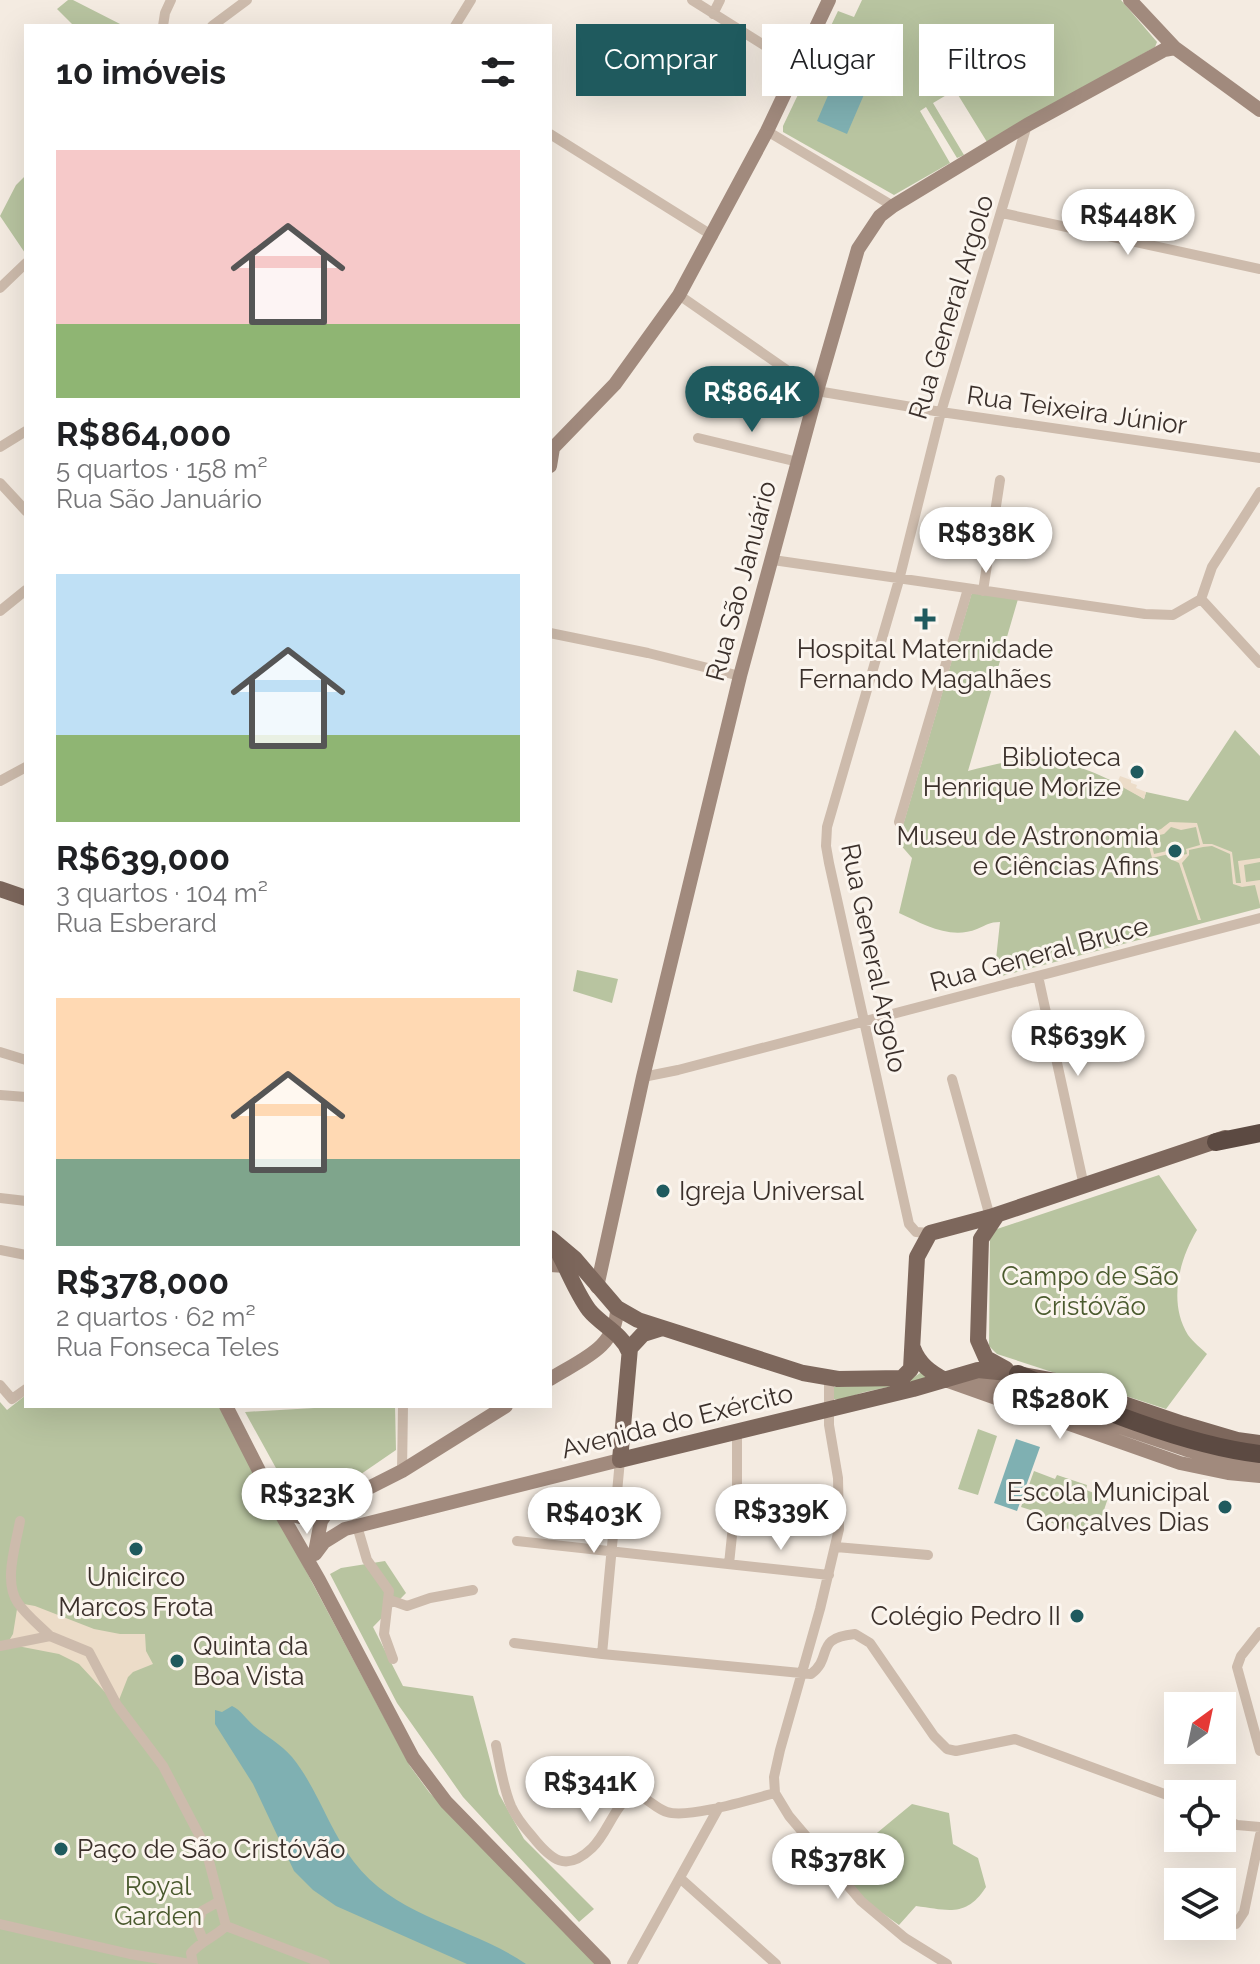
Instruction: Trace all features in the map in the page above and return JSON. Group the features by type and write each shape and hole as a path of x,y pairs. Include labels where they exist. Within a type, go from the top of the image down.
{"highway":[{"path":"1216,1142 1260,1133"},
{"path":"1018,1374 1076,1399 1194,1440 1260,1454"}],"main road":[{"path":"0,889 24,897"},
{"path":"552,1240 575,1259 617,1308 638,1320 803,1373 829,1378 902,1378 911,1369 917,1257 930,1233 994,1216 1260,1125"},
{"path":"994,1216 981,1239 978,1340 986,1358 1018,1374"},
{"path":"552,1245 558,1266 583,1301 600,1322 626,1345 629,1352"},
{"path":"558,1266 597,1287"},
{"path":"620,1460 629,1352 634,1341 643,1334 662,1328"},
{"path":"912,1348 925,1368 945,1380 978,1370 1056,1381 1237,1440 1260,1443"},
{"name":"Avenida do Exército","path":"620,1460 945,1380"}],"street":[{"path":"163,24 171,0"},
{"path":"215,24 247,0"},
{"path":"456,24 471,0"},
{"path":"692,0 762,44"},
{"path":"713,14 720,0"},
{"path":"818,24 829,0"},
{"path":"1130,0 1169,46 1260,110"},
{"name":"Rua São Januário","path":"597,1287 643,1077 740,676 858,249 880,216 893,206 1027,125 1169,46"},
{"path":"552,446 615,384 679,295 713,236 784,96"},
{"name":"Rua General Argolo","path":"930,1233 916,1232 909,1224 829,863 827,827 899,580 941,412 1027,125"},
{"path":"767,131 893,206"},
{"path":"552,135 713,236"},
{"path":"1002,213 1260,269"},
{"path":"0,288 24,265"},
{"name":"Rua Teixeira Júnior","path":"679,295 817,391 1260,458"},
{"path":"0,447 24,432"},
{"path":"698,438 798,462"},
{"path":"983,591 1000,480"},
{"path":"0,483 24,509"},
{"path":"773,560 1085,607 1167,616 1201,599 1212,567 1260,492"},
{"path":"899,822 968,589"},
{"path":"0,611 24,592"},
{"path":"1201,599 1260,663"},
{"path":"552,633 740,676"},
{"path":"0,781 24,768"},
{"name":"Rua General Bruce","path":"643,1077 1260,918"},
{"path":"1038,976 1084,1186"},
{"path":"0,1052 24,1059"},
{"path":"952,1079 994,1216"},
{"path":"0,1095 24,1097"},
{"path":"0,1198 24,1201"},
{"path":"0,1250 24,1255"},
{"path":"552,1378 602,1347 614,1332 617,1308"},
{"path":"829,1378 829,1425 841,1511 829,1575 780,1750 774,1777 775,1793 789,1816 861,1901 905,1938 947,1964"},
{"path":"945,1380 988,1382 1187,1450 1260,1468"},
{"path":"945,1380 1180,1463 1260,1476"},
{"path":"0,1385 12,1399 24,1390"},
{"path":"227,1408 403,1740 427,1778 446,1802 604,1964"},
{"path":"402,1471 403,1408"},
{"path":"280,1512 311,1516 331,1507 402,1471 503,1408"},
{"path":"729,1564 737,1488 737,1431"},
{"path":"602,1654 620,1460"},
{"name":"Avenida do Exército","path":"315,1554 333,1535 357,1526 620,1460"},
{"path":"319,1580 316,1537 321,1521 331,1507"},
{"path":"0,1924 130,1954 192,1964 191,1953 203,1940 218,1935 226,1926 205,1846 163,1766 117,1705 89,1652 50,1636 18,1603 11,1583 20,1521"},
{"path":"357,1526 367,1560 389,1591 384,1634 393,1659"},
{"path":"517,1541 829,1575"},
{"path":"836,1547 928,1555"},
{"path":"390,1600 407,1606 473,1590"},
{"path":"1260,1632 1241,1656 1237,1667 1260,1751"},
{"path":"514,1643 811,1674 817,1670 828,1642 849,1634 860,1635 870,1643 934,1736 947,1749 956,1751 1015,1739 1164,1794"},
{"path":"0,1646 50,1636"},
{"path":"496,1745 515,1816 550,1857 563,1863 574,1861 592,1848 633,1794 643,1796 659,1809 672,1813 719,1807 775,1793"},
{"path":"632,1964 719,1807"},
{"path":"1236,1825 1260,1827"},
{"path":"1236,1922 1239,1921 1257,1865 1260,1835"},
{"path":"681,1879 776,1964"},
{"path":"203,1940 197,1925 202,1911 218,1902"},
{"path":"226,1926 325,1964"}],"green space":[{"path":"68,0 73,0 120,24 72,24 57,9"},
{"path":"862,0 1121,0 1157,42 1155,47 987,142 959,96 1054,96 1054,24 919,24 919,96 945,96 933,103 964,155 957,158 926,107 920,111 950,163 894,195 783,132 797,96 903,96 903,24 832,24 838,11 854,17"},
{"path":"24,177 24,252 0,216 16,185"},
{"path":"972,592 1018,599 968,771 1005,762 1054,760 1095,773 1144,799 1146,792 1188,801 1235,730 1260,756 1260,908 994,978 1000,922 957,933 937,929 899,913 912,858 898,842"},
{"path":"577,970 618,979 612,1003 573,991"},
{"name":"Campo de São Cristóvão","path":"1159,1175 1197,1230 1181,1268 1178,1309 1188,1335 1207,1354 1166,1409 997,1354 989,1346 990,1238 997,1229"},
{"path":"923,1371 930,1376 922,1379 905,1383"},
{"path":"902,1384 845,1398 833,1399 834,1387"},
{"name":"Quinta da Boa Vista","path":"24,1397 24,1408 226,1408 298,1556 410,1766 429,1792 598,1964 0,1964 0,1402 7,1410"},
{"path":"395,1408 396,1450 313,1507 304,1510 298,1508 245,1412"},
{"path":"978,1429 997,1436 978,1495 958,1489"},
{"path":"1034,1471 1087,1485 1086,1490 1108,1498 1096,1534 1073,1525 1071,1530 1042,1519 1043,1514 1021,1507"},
{"path":"385,1561 406,1593 373,1627 403,1686 473,1696 499,1794 524,1839 594,1909 579,1922 463,1797 397,1703 330,1574 341,1568"},
{"path":"912,1804 949,1813 953,1844 978,1858 986,1887 979,1897 964,1908 947,1910 916,1906 899,1925 864,1900 845,1873 856,1846 866,1842"}],"shaded area":[{"path":"1120,776 1146,792 1144,799 1117,784"},
{"path":"1170,822 1197,823 1203,844 1212,844 1232,852 1236,883 1241,883 1238,861 1260,858 1260,862 1244,865 1246,882 1260,880 1260,905 1255,885 1242,887 1233,884 1230,854 1212,846 1189,850 1189,855 1182,863 1201,920 1198,920 1179,863 1169,854 1152,858 1146,835","holes":["1171,827 1181,830 1196,827 1200,845 1186,849 1187,854 1173,857 1171,850 1154,854 1150,837 1164,834"]},
{"path":"18,1603 35,1606 94,1629 120,1634 145,1634 146,1651 153,1664 128,1677 117,1705 79,1664 59,1654 7,1644 13,1634"}],"water":[{"path":"828,96 863,96 847,134 817,121"},
{"path":"1016,1439 1040,1447 1017,1511 994,1503"},
{"path":"232,1706 292,1757 345,1850 371,1881 412,1909 505,1951 526,1964 467,1964 336,1906 313,1890 294,1871 253,1784 215,1724 215,1710 222,1712"}],"place":[{"name":"Hospital Maternidade Fernando Magalhães","path":"925,619"},
{"name":"Biblioteca Henrique Morize","path":"1137,772"},
{"name":"Museu de Astronomia e Ciências Afins","path":"1175,851"},
{"name":"Igreja Universal","path":"663,1191"},
{"name":"Escola Municipal Gonçalves Dias","path":"1225,1507"},
{"name":"Unicirco Marcos Frota","path":"136,1549"},
{"name":"Colégio Pedro II","path":"1077,1616"},
{"name":"Quinta da Boa Vista","path":"177,1661"},
{"name":"Paço de São Cristóvão","path":"61,1849"}],"park label":[{"name":"Royal Garden","path":"158,1901"}]}
